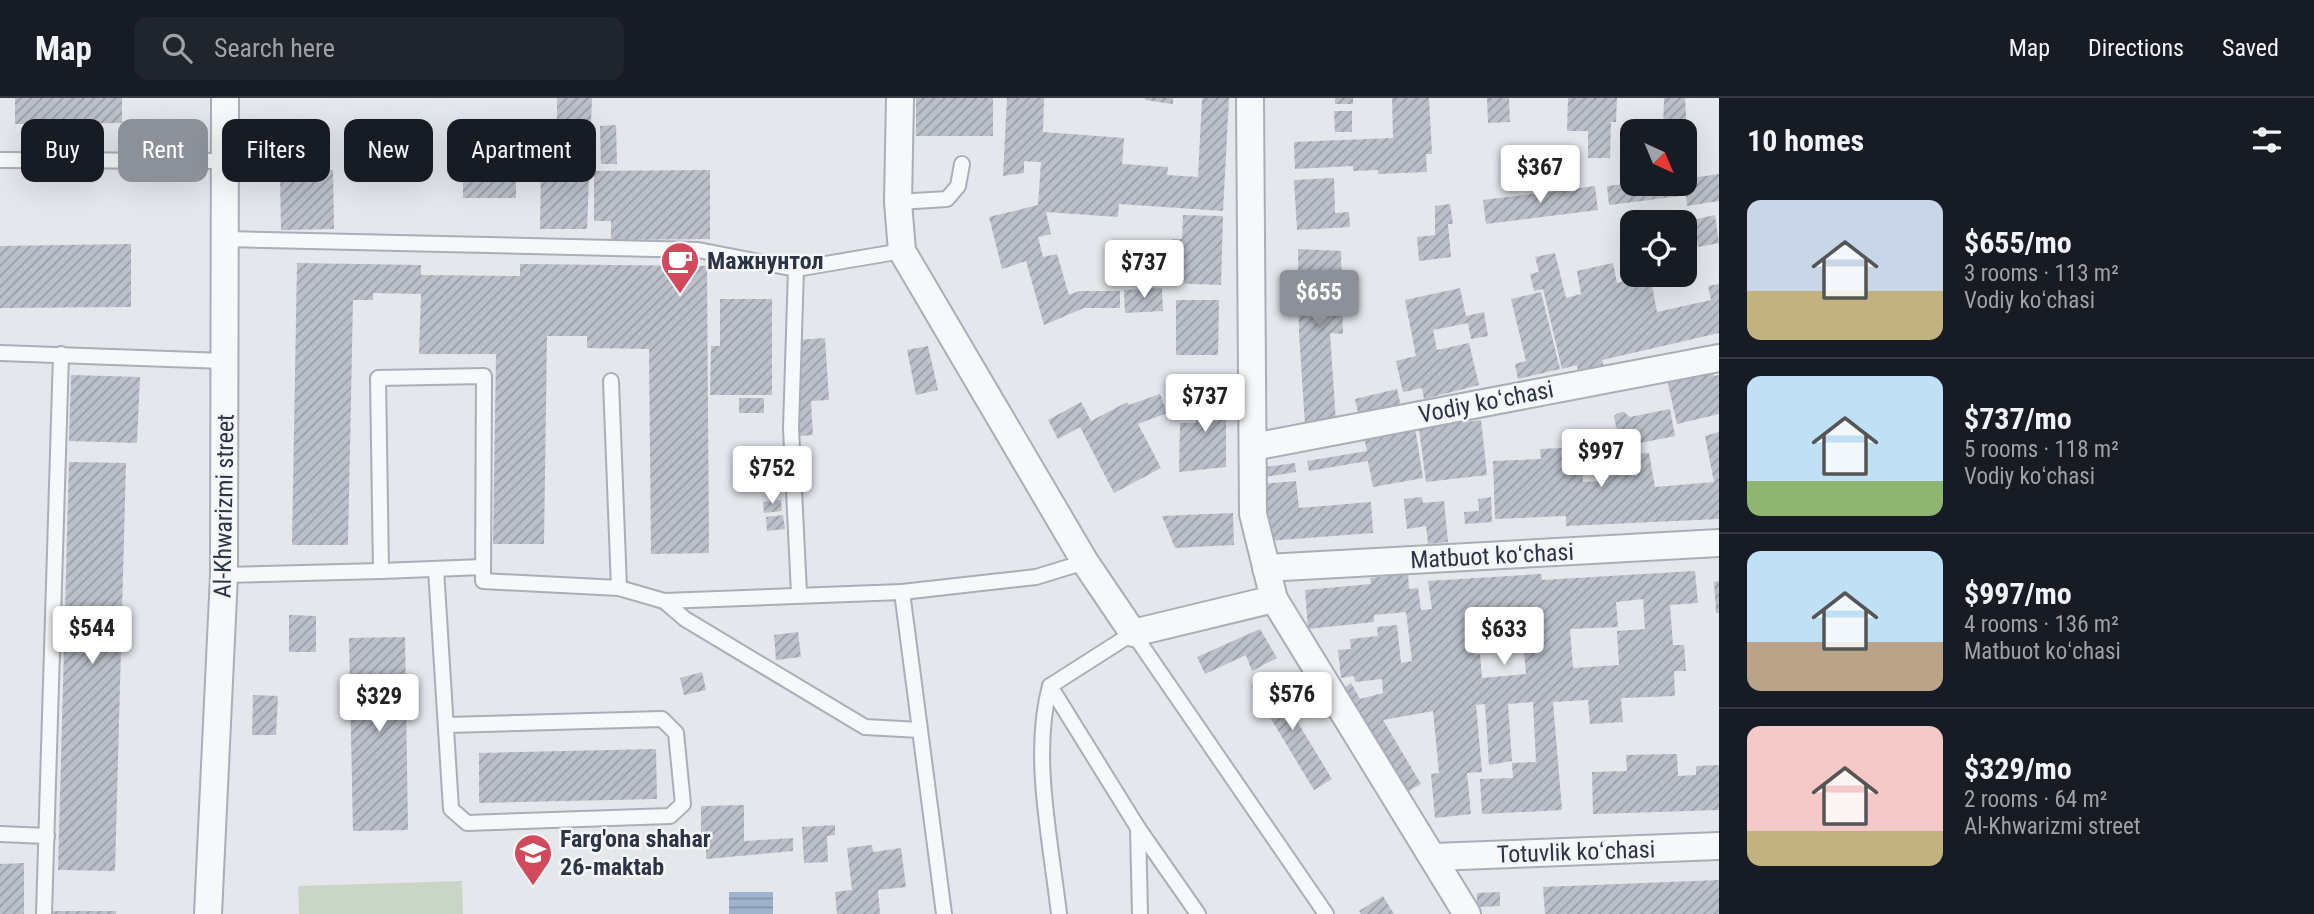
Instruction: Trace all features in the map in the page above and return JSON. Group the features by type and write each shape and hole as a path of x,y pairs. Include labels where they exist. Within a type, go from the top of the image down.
{"street":[{"name":"Al-Khwarizmi street","path":"225,98 225,119"},
{"path":"900,98 898,202 902,251 1085,562 1133,633 1274,599"},
{"path":"1250,98 1253,514 1274,599 1467,914"},
{"name":"Al-Khwarizmi street","path":"208,914 224,575 226,182"},
{"name":"Vodiy koʻchasi","path":"1253,447 1719,358"},
{"name":"Matbuot koʻchasi","path":"1266,568 1719,543"},
{"name":"Totuvlik koʻchasi","path":"1433,858 1719,846"}],"lane":[{"path":"0,160 222,161"},
{"path":"898,202 947,199 958,186 962,164"},
{"path":"226,239 698,250 796,269 902,251"},
{"path":"796,269 791,428 799,594"},
{"path":"0,354 225,361"},
{"path":"44,914 61,354"},
{"path":"381,571 378,378 484,376 482,581 619,588 664,601 902,592 1036,577 1085,562"},
{"path":"611,381 619,588"},
{"path":"224,575 483,567"},
{"path":"436,569 451,808 467,823 670,816 683,804 676,733 662,719 447,725"},
{"path":"902,592 944,914"},
{"path":"664,601 685,620 865,727 920,730"},
{"path":"1059,914 1042,728 1050,686 1133,633 1326,914"},
{"path":"1050,686 1138,828 1198,914"},
{"path":"1138,828 1139,914"},
{"path":"0,834 47,836"}],"green space":[{"path":"462,881 463,914 299,914 298,886"}],"water":[{"path":"729,892 773,892 773,914 729,914"}],"building":[{"path":"15,98 122,98 122,119 118,119 118,123 104,123 104,119 21,119 21,124 15,124"},
{"path":"557,98 592,98 591,119 557,119"},
{"path":"916,98 993,98 993,136 916,136"},
{"path":"1007,98 1044,98 1043,132 1124,138 1122,164 1168,167 1167,175 1198,177 1202,98 1229,98 1223,211 1119,204 1118,217 1046,212 1051,234 1038,237 1043,257 1057,254 1069,295 1079,291 1120,291 1120,308 1084,308 1044,325 1026,261 1002,269 989,217 1038,205 1041,162 1024,161 1024,173 1003,176"},
{"path":"1173,98 1173,104 1145,100"},
{"path":"1335,98 1353,98 1353,104 1335,104"},
{"path":"1392,98 1429,98 1432,154 1426,154 1427,172 1378,174 1378,170 1353,171 1353,166 1295,169 1294,142 1393,138"},
{"path":"1487,98 1509,98 1510,122 1488,123"},
{"path":"1568,98 1617,98 1616,122 1611,122 1610,158 1588,158 1588,131 1567,131"},
{"path":"1664,98 1685,98 1686,119 1663,119"},
{"path":"1334,111 1352,111 1352,132 1335,132"},
{"path":"616,125 617,164 601,164 600,126"},
{"path":"330,170 333,170 334,229 281,230 280,182 330,182"},
{"path":"710,170 710,239 611,240 611,221 594,221 596,171"},
{"path":"1719,174 1719,201 1687,206 1686,196 1698,196 1698,177"},
{"path":"1334,178 1335,213 1349,212 1350,227 1297,230 1294,180"},
{"path":"463,182 516,182 516,198 463,198"},
{"path":"541,182 589,182 587,229 540,229"},
{"path":"1620,184 1620,196 1681,196 1609,205 1607,186"},
{"path":"1595,186 1598,210 1486,224 1483,200"},
{"path":"1450,204 1453,224 1448,224 1451,257 1419,261 1417,237 1435,235 1435,206"},
{"path":"1183,215 1223,216 1221,285 1138,282 1138,266 1171,267 1172,239 1182,239"},
{"path":"1715,215 1719,243 1698,247 1697,219"},
{"path":"131,244 131,307 0,308 0,246"},
{"path":"1298,249 1341,251 1343,334 1330,333 1336,423 1305,425 1299,332"},
{"path":"1555,253 1566,298 1581,294 1577,271 1613,263 1620,287 1652,287 1657,312 1711,300 1708,286 1719,284 1719,333 1602,360 1604,367 1578,373 1577,365 1562,369 1543,289 1534,291 1530,274 1539,272 1535,257"},
{"path":"297,263 421,265 421,275 520,276 520,264 707,266 709,553 651,554 649,349 587,348 587,336 547,336 544,544 493,544 496,354 419,354 421,294 373,293 373,300 353,300 348,545 292,545"},
{"path":"1162,288 1163,311 1125,313 1124,290"},
{"path":"1460,288 1466,316 1484,312 1488,336 1471,339 1468,323 1433,330 1437,350 1469,343 1479,385 1424,399 1422,388 1403,392 1396,361 1416,356 1405,300"},
{"path":"1541,292 1560,369 1518,379 1515,364 1526,361 1511,299"},
{"path":"720,299 772,299 772,395 710,395 711,346 720,346"},
{"path":"1176,300 1219,300 1218,355 1176,355"},
{"path":"825,338 829,400 811,401 813,435 799,436 798,340"},
{"path":"928,346 938,390 916,395 907,350"},
{"path":"1711,364 1714,376 1719,375 1719,414 1677,424 1666,375"},
{"path":"71,375 140,377 137,443 69,441"},
{"path":"1397,389 1401,407 1359,417 1355,399"},
{"path":"1196,390 1226,391 1226,467 1179,472 1180,423 1196,423"},
{"path":"1160,394 1167,413 1138,424 1161,468 1114,493 1080,427 1058,439 1048,420 1081,402 1091,421 1127,402 1129,405"},
{"path":"739,398 764,398 764,413 739,413"},
{"path":"1670,409 1675,436 1620,447 1614,416 1624,412 1630,417"},
{"path":"1481,420 1487,475 1426,482 1419,428"},
{"path":"1415,428 1423,478 1373,487 1368,461 1309,471 1307,461 1367,451 1364,437"},
{"path":"1719,432 1719,519 1566,526 1566,516 1495,519 1493,461 1541,459 1540,449 1581,447 1583,482 1600,481 1596,442 1617,440 1619,454 1649,453 1655,487 1714,482 1705,436"},
{"path":"69,462 126,463 115,871 58,870"},
{"path":"1295,463 1296,472 1265,477 1264,467"},
{"path":"1296,481 1299,508 1371,502 1373,533 1267,541 1262,484"},
{"path":"1422,497 1423,503 1444,501 1448,542 1428,544 1426,526 1407,529 1404,499"},
{"path":"1491,497 1492,522 1465,524 1464,512 1479,511 1478,499"},
{"path":"781,500 782,511 764,513 763,502"},
{"path":"1233,513 1234,545 1175,548 1162,516"},
{"path":"783,515 785,529 767,531 766,517"},
{"path":"1695,571 1698,603 1670,605 1673,645 1684,645 1686,671 1674,671 1675,696 1621,698 1623,722 1590,724 1588,700 1553,702 1562,810 1482,814 1480,779 1513,778 1512,763 1536,762 1533,702 1508,704 1512,761 1489,765 1485,704 1476,705 1482,772 1467,773 1471,814 1435,818 1431,774 1439,773 1433,711 1383,720 1421,784 1405,793 1340,690 1351,683 1360,699 1383,693 1382,679 1355,682 1354,676 1341,678 1338,650 1351,649 1350,639 1378,636 1377,627 1397,625 1401,663 1412,661 1406,612 1374,615 1374,622 1308,629 1305,590 1371,584 1370,578 1408,574 1409,589 1418,588 1421,610 1432,609 1428,581 1541,574 1542,580","holes":["1643,599 1645,629 1617,631 1619,665 1573,668 1570,629 1618,627 1616,602","1521,619 1526,674 1482,678 1480,654 1475,655 1473,624"]},
{"path":"1719,581 1719,613 1716,613 1714,582"},
{"path":"289,615 316,616 316,652 289,652"},
{"path":"1260,629 1277,658 1252,671 1246,655 1205,674 1197,657"},
{"path":"798,632 801,657 776,660 774,635"},
{"path":"405,637 408,830 353,831 349,638"},
{"path":"702,672 706,690 684,695 680,678"},
{"path":"1269,675 1332,779 1314,790 1251,686"},
{"path":"253,695 278,696 276,735 252,735"},
{"path":"656,749 657,799 479,803 479,753"},
{"path":"1677,754 1678,776 1696,775 1696,766 1719,765 1719,810 1593,814 1592,772 1627,771 1626,755"},
{"path":"744,805 744,841 793,838 793,851 706,859 706,843 701,843 701,806"},
{"path":"835,825 835,835 827,836 828,862 804,863 802,827"},
{"path":"872,845 873,852 901,848 906,887 878,890 880,914 837,914 835,892 852,890 847,848"},
{"path":"24,863 24,914 0,914 0,864"},
{"path":"1719,880 1719,914 1545,914 1543,887"},
{"path":"1500,892 1500,906 1477,907 1477,893"},
{"path":"1383,896 1394,914 1361,914 1359,911"},
{"path":"52,911 116,911 116,914 52,914"}],"place":[{"name":"Мажнунтол","path":"680,295"},
{"name":"Farg'ona shahar 26-maktab","path":"533,887"}]}
